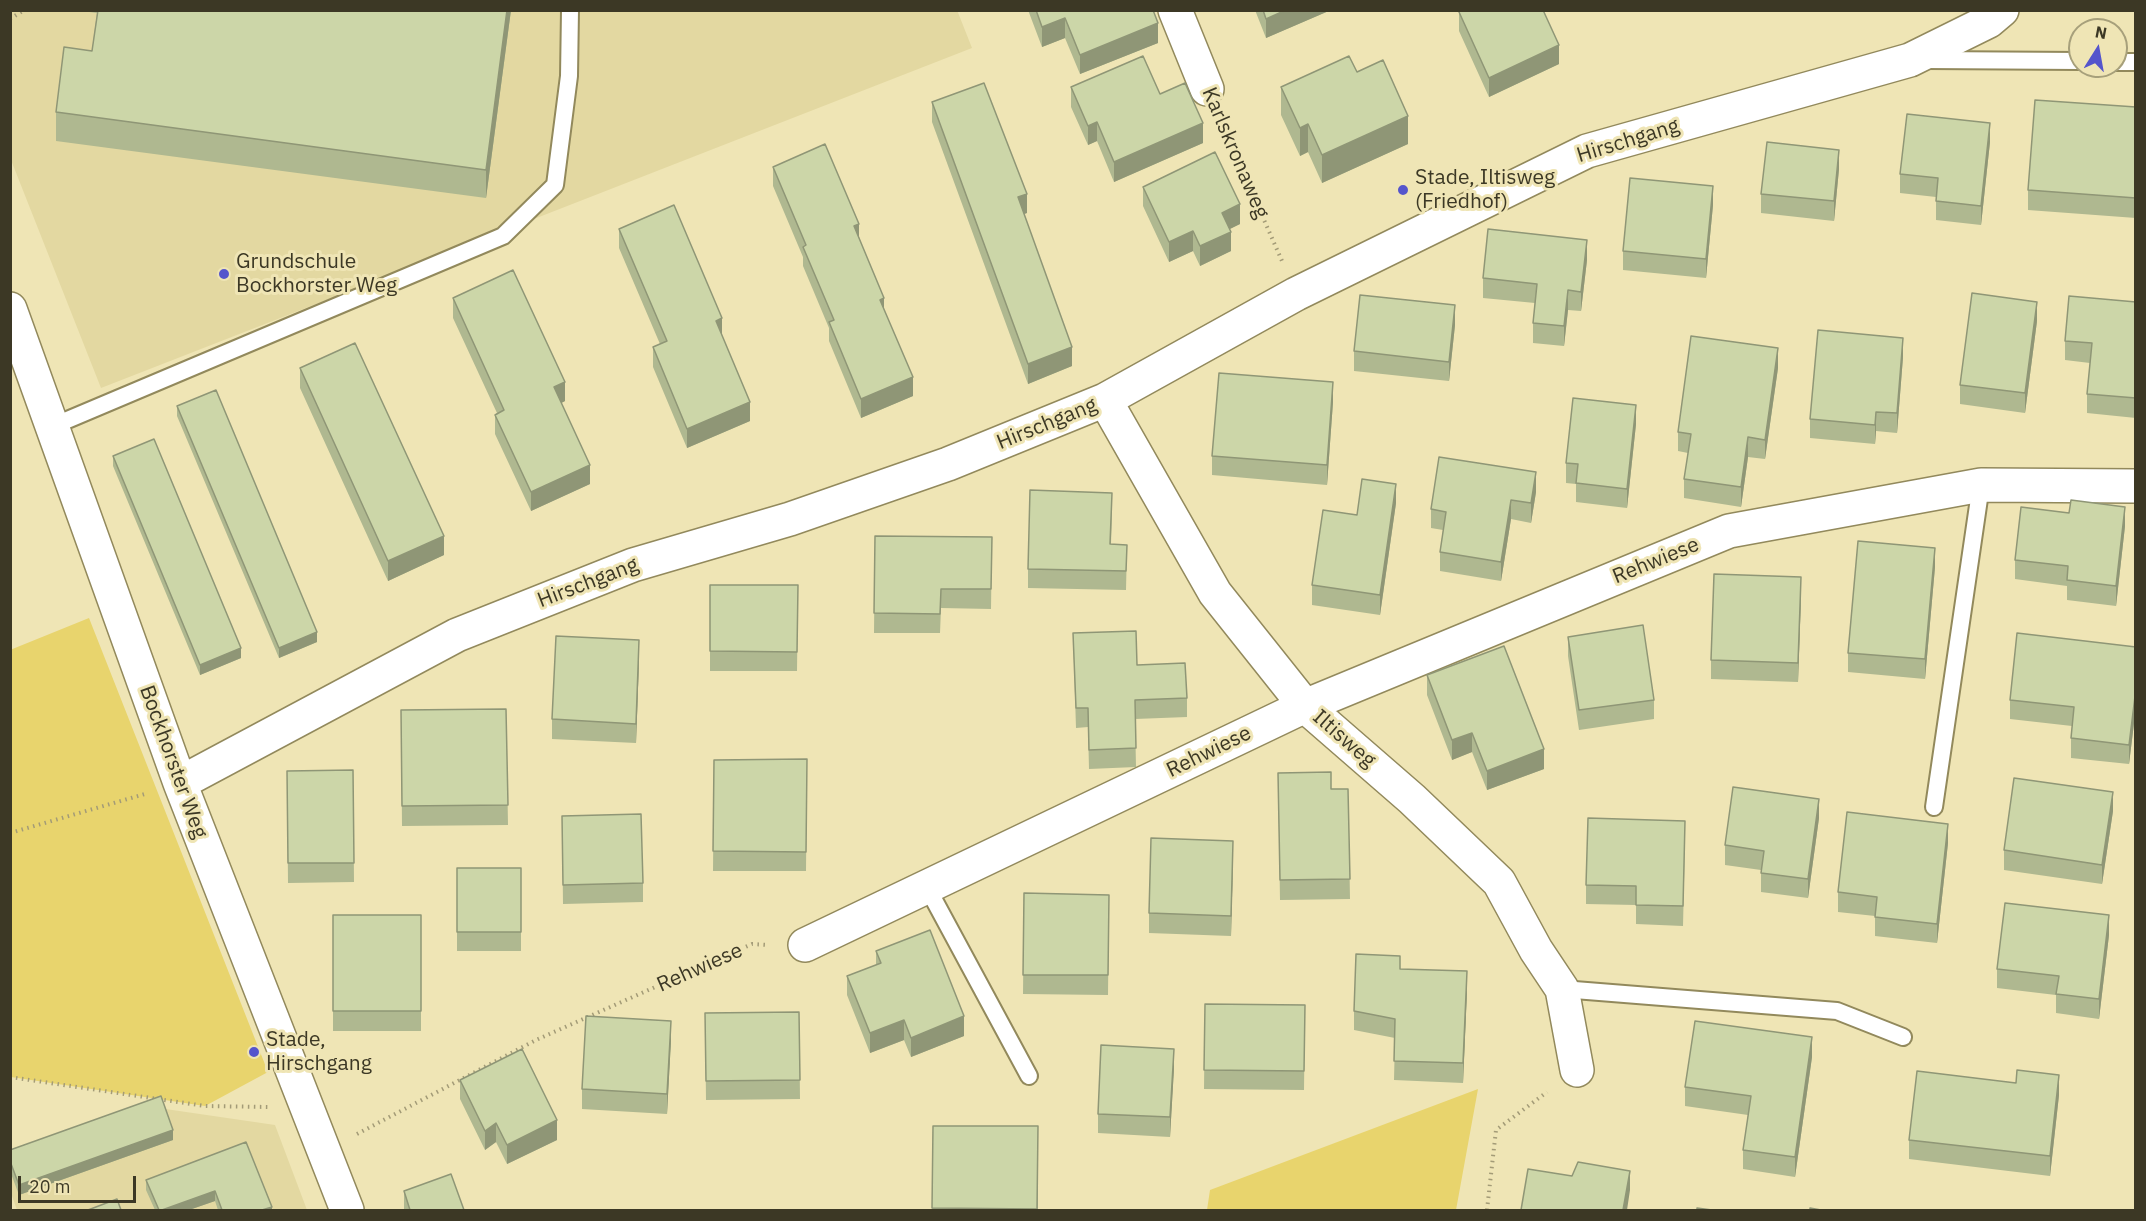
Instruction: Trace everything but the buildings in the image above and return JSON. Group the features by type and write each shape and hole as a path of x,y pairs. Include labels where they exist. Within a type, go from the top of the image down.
{"street":[{"name":"Karlskronaweg","path":"1175,10 1207,89"},
{"name":"Hirschgang","path":"180,783 457,635 633,565 790,519 948,464 1105,400 1296,294 1587,150 1910,60 1989,21 2002,10"},
{"name":"Bockhorster Weg","path":"10,309 180,783 347,1210"},
{"name":"Iltisweg","path":"1105,400 1215,594 1305,705 1412,799 1499,882 1536,950 1562,989 1577,1070"},
{"name":"Rehwiese","path":"805,945 1305,705 1729,531 1981,485 2136,486"}],"lane":[{"path":"53,426 503,236 555,185 569,76 570,10"},
{"name":"Hirschgang","path":"1910,60 2068,61"},
{"path":"1934,807 1981,485"},
{"path":"927,887 1029,1076"},
{"path":"1562,989 1837,1011 1903,1037"}],"path":[{"path":"10,19 24,10"},
{"name":"Karlskronaweg","path":"1207,89 1296,294"},
{"path":"10,833 180,783"},
{"name":"Rehwiese","path":"324,1150 536,1040 752,944 805,945"},
{"path":"1487,1210 1496,1130 1577,1070"},
{"path":"10,1077 205,1106 307,1108"}],"shaded area":[{"name":"Grundschule Bockhorster Weg","path":"957,10 972,48 101,388 11,160 11,11"},
{"path":"89,618 268,1072 205,1106 11,1077 10,650"},
{"path":"1478,1089 1456,1210 1207,1210 1210,1190"},
{"path":"145,1106 275,1125 307,1210 17,1210 11,1193 11,1158"}],"place":[{"name":"Stade, Iltisweg (Friedhof)","path":"1403,190"},
{"name":"Grundschule Bockhorster Weg","path":"224,274"},
{"name":"Stade, Hirschgang","path":"254,1052"}]}
